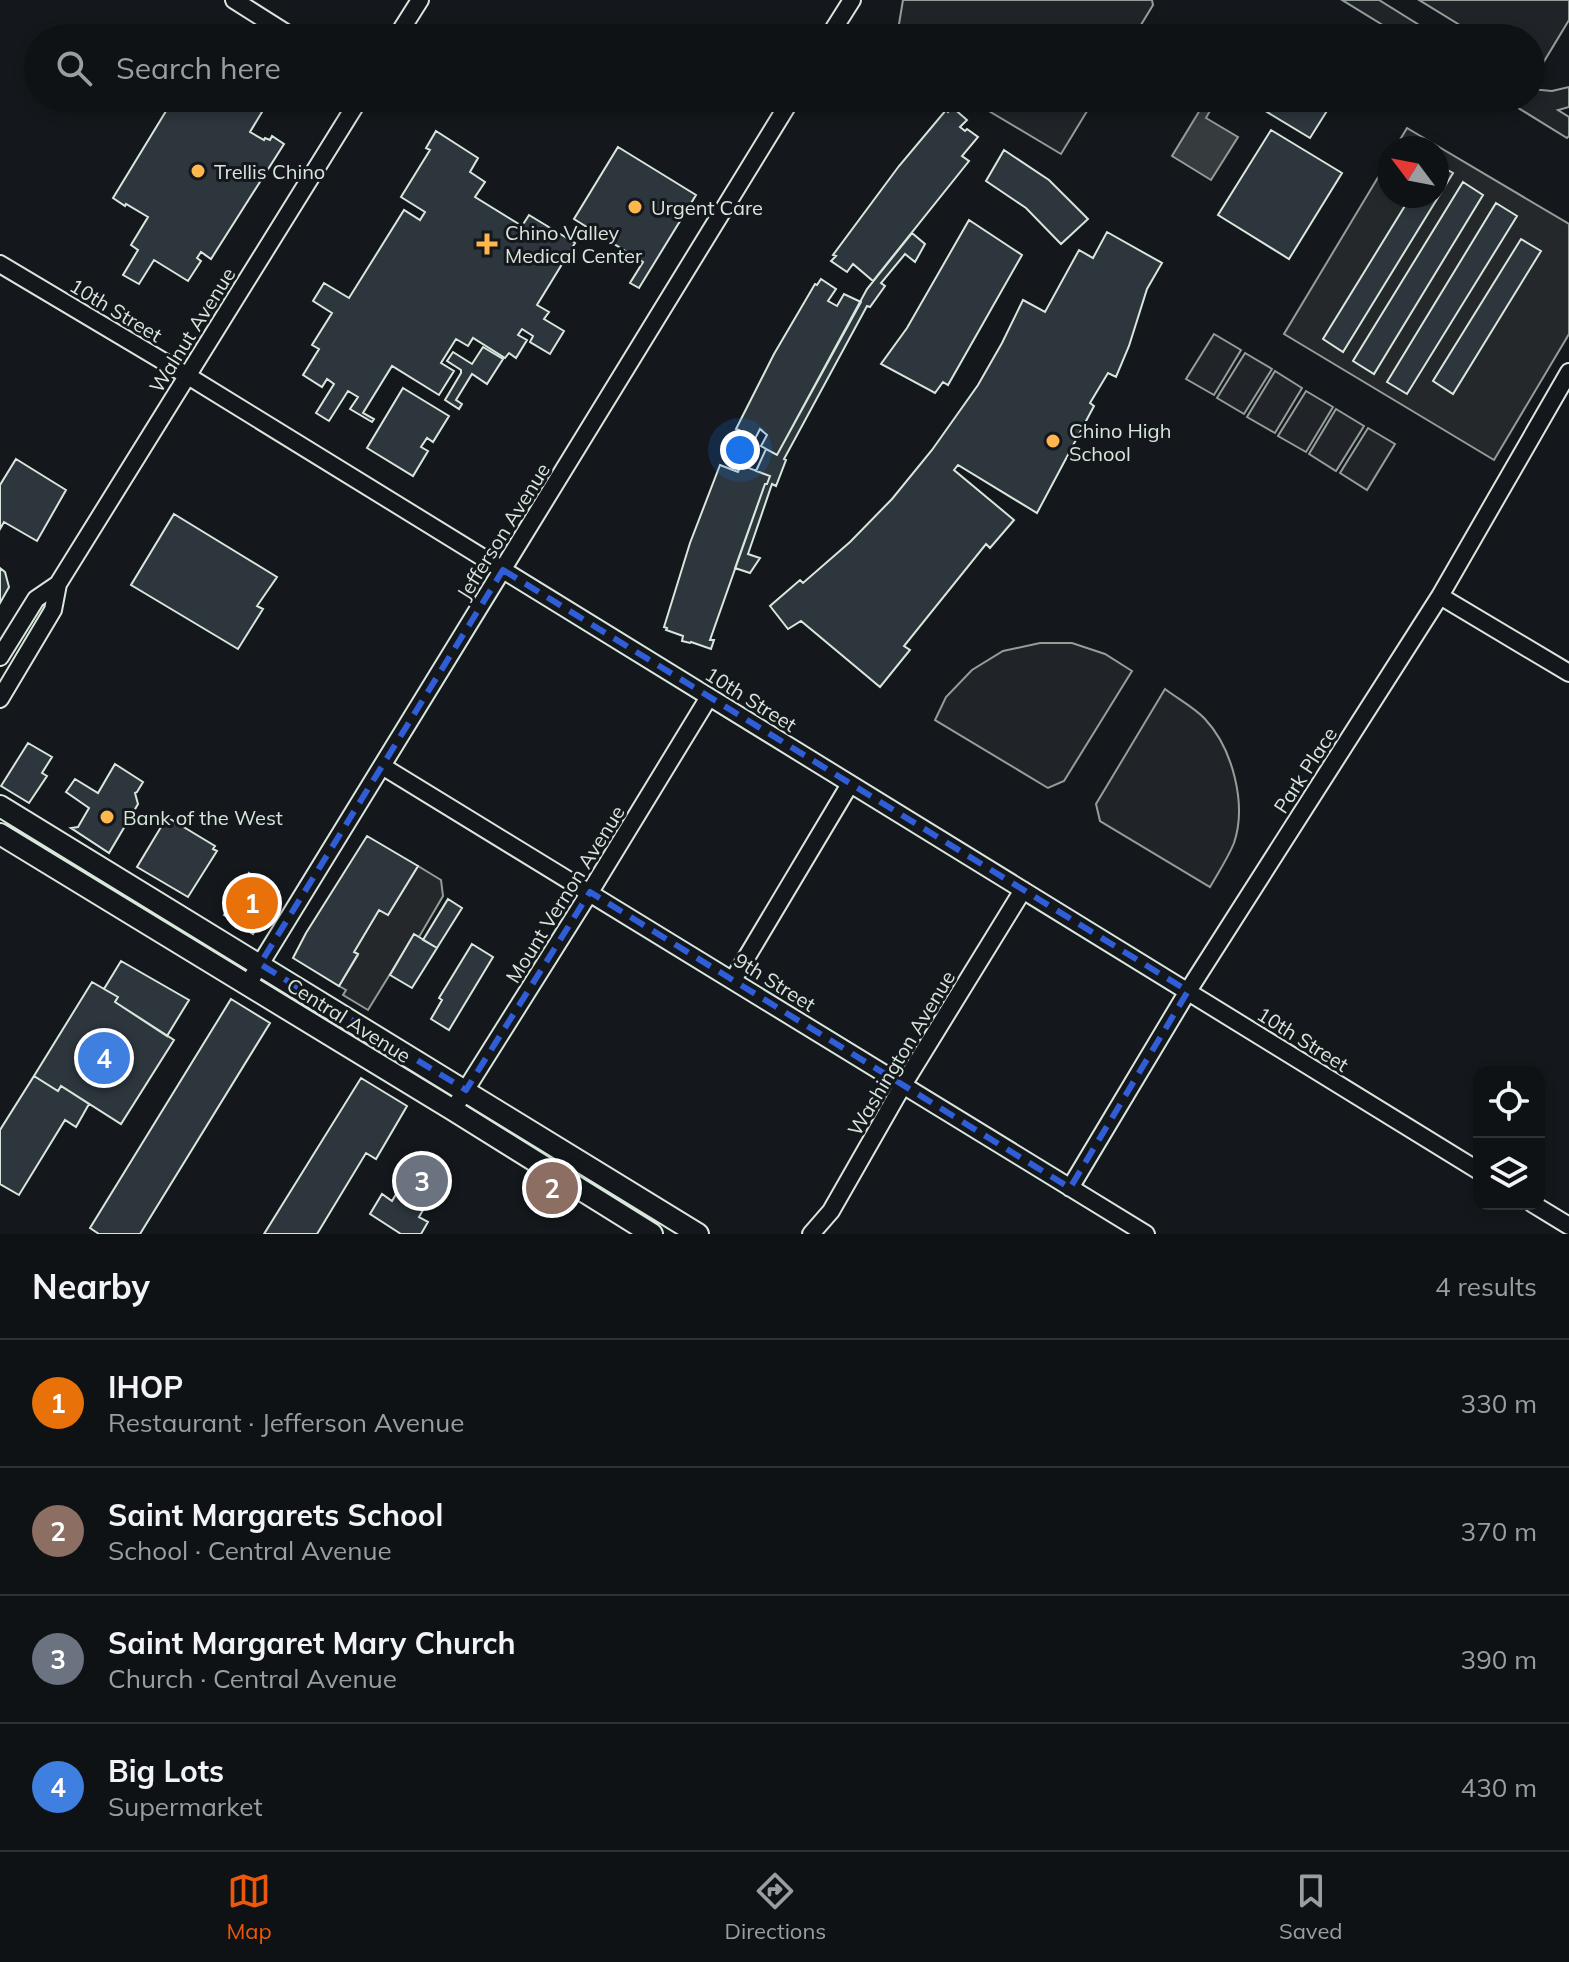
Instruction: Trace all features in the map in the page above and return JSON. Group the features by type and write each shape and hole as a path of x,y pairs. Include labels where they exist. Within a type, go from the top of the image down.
{"main road":[{"name":"Central Avenue","path":"0,806 698,1234"},
{"name":"Central Avenue","path":"0,834 652,1234"},
{"path":"91,889 96,885 108,887 156,917 176,913"},
{"path":"289,1010 306,1009 342,1029 357,1025"},
{"path":"488,1131 504,1130 568,1165 578,1160"}],"street":[{"path":"234,0 272,24"},
{"path":"405,24 420,0"},
{"path":"837,24 852,0"},
{"name":"Walnut Avenue","path":"0,699 53,610 58,584 351,112"},
{"name":"Jefferson Avenue","path":"248,984 783,112"},
{"name":"10th Street","path":"0,264 188,376 1473,1167"},
{"name":"Park Place","path":"1070,1188 1188,991 1440,596 1564,390 1569,372"},
{"name":"Walnut Avenue","path":"0,657 36,599 58,584"},
{"path":"1440,596 1569,673"},
{"name":"Mount Vernon Avenue","path":"453,1110 709,697"},
{"name":"9th Street","path":"382,766 1146,1234"},
{"path":"733,980 850,784"},
{"name":"Washington Avenue","path":"811,1234 831,1211 903,1085 1023,890"},
{"path":"1543,1210 1569,1226"}],"highlighted area":[{"path":"503,570 1188,991 1070,1188 590,892 466,1090 260,964"}],"shaded area":[{"path":"903,0 1152,0 1153,5 1141,24 899,24"},
{"path":"1342,0 1379,0 1418,24 1381,24"},
{"path":"1419,0 1569,0 1569,20 1545,60 1545,24 1458,24"},
{"path":"1569,87 1569,107 1558,110 1569,117 1567,138 1525,112 1545,112 1545,90"},
{"path":"990,112 1086,112 1061,154"},
{"path":"1199,112 1209,112 1206,118 1238,137 1211,180 1172,156"},
{"path":"1407,128 1420,136 1402,136"},
{"path":"1449,153 1569,224 1569,334 1494,460 1284,334 1377,179 1377,208 1449,208"},
{"path":"1214,334 1241,350 1214,395 1186,379"},
{"path":"1245,353 1272,369 1244,414 1217,398"},
{"path":"1275,371 1302,388 1275,433 1247,417"},
{"path":"1306,391 1333,407 1306,452 1278,436"},
{"path":"1336,409 1364,426 1336,471 1309,454"},
{"path":"1368,428 1395,444 1367,490 1340,473"},
{"path":"1040,643 1072,643 1105,654 1132,671 1064,781 1048,788 935,720 946,697 972,670 1003,651"},
{"path":"1165,689 1201,715 1215,731 1235,778 1238,828 1232,849 1210,887 1100,821 1096,804"},
{"path":"418,866 441,880 443,896 419,937 414,935 368,1010 343,995 346,990 339,986 358,955 354,952 379,910 388,915"}],"building":[{"name":"Trellis Chino","path":"165,112 262,112 250,132 264,140 270,140 272,136 284,144 211,259 201,252 197,258 201,261 188,281 154,260 139,284 123,275 138,250 131,245 148,217 113,198"},
{"path":"944,112 958,112 967,120 960,127 978,137 962,156 969,161 873,281 853,264 847,272 831,261 836,256 833,255 899,166"},
{"path":"1267,112 1326,112 1310,138"},
{"path":"1271,130 1342,173 1289,259 1218,215"},
{"path":"436,131 478,158 470,172 485,182 475,197 522,226 529,215 575,243 537,305 549,312 544,319 564,331 550,354 530,342 533,336 522,329 518,335 527,340 516,358 509,353 505,358 473,338 468,346 456,339 441,363 454,371 439,395 392,366 363,413 374,419 372,422 350,409 358,397 348,391 329,421 316,413 334,384 327,379 322,387 303,375 319,349 312,345 332,313 313,301 324,283 349,298 404,210 420,220 425,212 401,197 430,150 426,148"},
{"name":"Urgent Care","path":"618,147 696,195 639,288 630,283 643,262 574,219"},
{"path":"1004,150 1049,180 1088,219 1061,244 1026,208 986,181"},
{"path":"1463,182 1483,195 1374,374 1353,361"},
{"path":"1496,203 1517,216 1407,394 1387,382"},
{"path":"1404,208 1431,208 1343,352 1323,339"},
{"path":"969,220 1022,255 948,385 943,382 935,393 881,364 907,328"},
{"path":"1107,232 1162,263 1147,289 1116,377 1108,373 1090,403 1094,406 1037,513 958,465 954,470 1014,520 990,548 986,544 904,646 910,650 880,687 801,621 788,629 770,606 800,580 803,583 850,542 892,499 932,450 978,385 1023,300 1045,312 1079,250 1093,258"},
{"path":"912,233 925,244 915,262 905,254 881,283 885,286 870,307 867,306 784,459 776,486 772,484 748,554 760,558 750,573 735,568 770,476 756,471 766,449 777,455 867,289"},
{"path":"1521,239 1541,251 1453,394 1433,381"},
{"path":"821,279 836,289 828,301 837,306 844,294 861,302 777,455 761,446 767,435 760,429 753,443 736,434 739,430 736,429 774,354 815,284"},
{"path":"483,347 503,359 487,384 472,374 456,400 462,404 459,409 445,400 461,370 447,361 453,352 472,364"},
{"path":"403,388 449,416 433,442 427,438 421,447 428,451 413,476 367,448"},
{"path":"16,459 66,490 37,541 4,522 0,529 0,485"},
{"path":"720,465 738,472 741,465 770,476 710,640 714,640 711,649 682,641 683,636 664,627 690,543"},
{"path":"174,514 277,577 257,606 263,609 238,649 131,585"},
{"path":"0,568 5,572 9,587 0,603"},
{"path":"28,743 52,757 42,773 47,776 29,803 1,786"},
{"name":"Bank of the West","path":"115,764 143,782 135,793 138,804 109,853 71,828 78,827 89,808 66,792 75,779 98,793"},
{"path":"167,817 215,846 213,849 217,851 188,897 137,867"},
{"path":"367,836 418,866 388,915 379,910 354,952 358,954 339,986 293,958"},
{"path":"249,873 279,892 253,934 224,915"},
{"path":"448,899 462,908 437,948 423,940"},
{"path":"414,934 437,948 412,988 390,975"},
{"path":"472,944 493,957 449,1030 431,1019 442,1000 439,998"},
{"path":"121,961 189,1000 167,1036 115,1002 118,997 104,989"},
{"path":"92,982 118,997 115,1002 174,1040 121,1124 61,1086 58,1091 34,1076"},
{"path":"231,999 270,1023 140,1234 99,1234 90,1228"},
{"path":"34,1076 58,1091 61,1086 89,1104 76,1127 65,1120 19,1195 0,1184 0,1130"},
{"path":"361,1078 407,1106 376,1159 366,1153 317,1234 264,1234"},
{"path":"421,1152 447,1168 419,1217 428,1222 421,1234 401,1234 370,1214 382,1194 392,1201"}],"place":[{"name":"Trellis Chino","path":"198,171"},
{"name":"Urgent Care","path":"635,207"},
{"name":"Chino Valley Medical Center","path":"487,244"},
{"name":"Chino High School","path":"1053,441"},
{"name":"Bank of the West","path":"107,817"},
{"name":"IHOP","path":"252,903"},
{"name":"Big Lots","path":"104,1058"},
{"name":"Saint Margaret Mary Church","path":"422,1181"},
{"name":"Saint Margarets School","path":"552,1188"}]}
